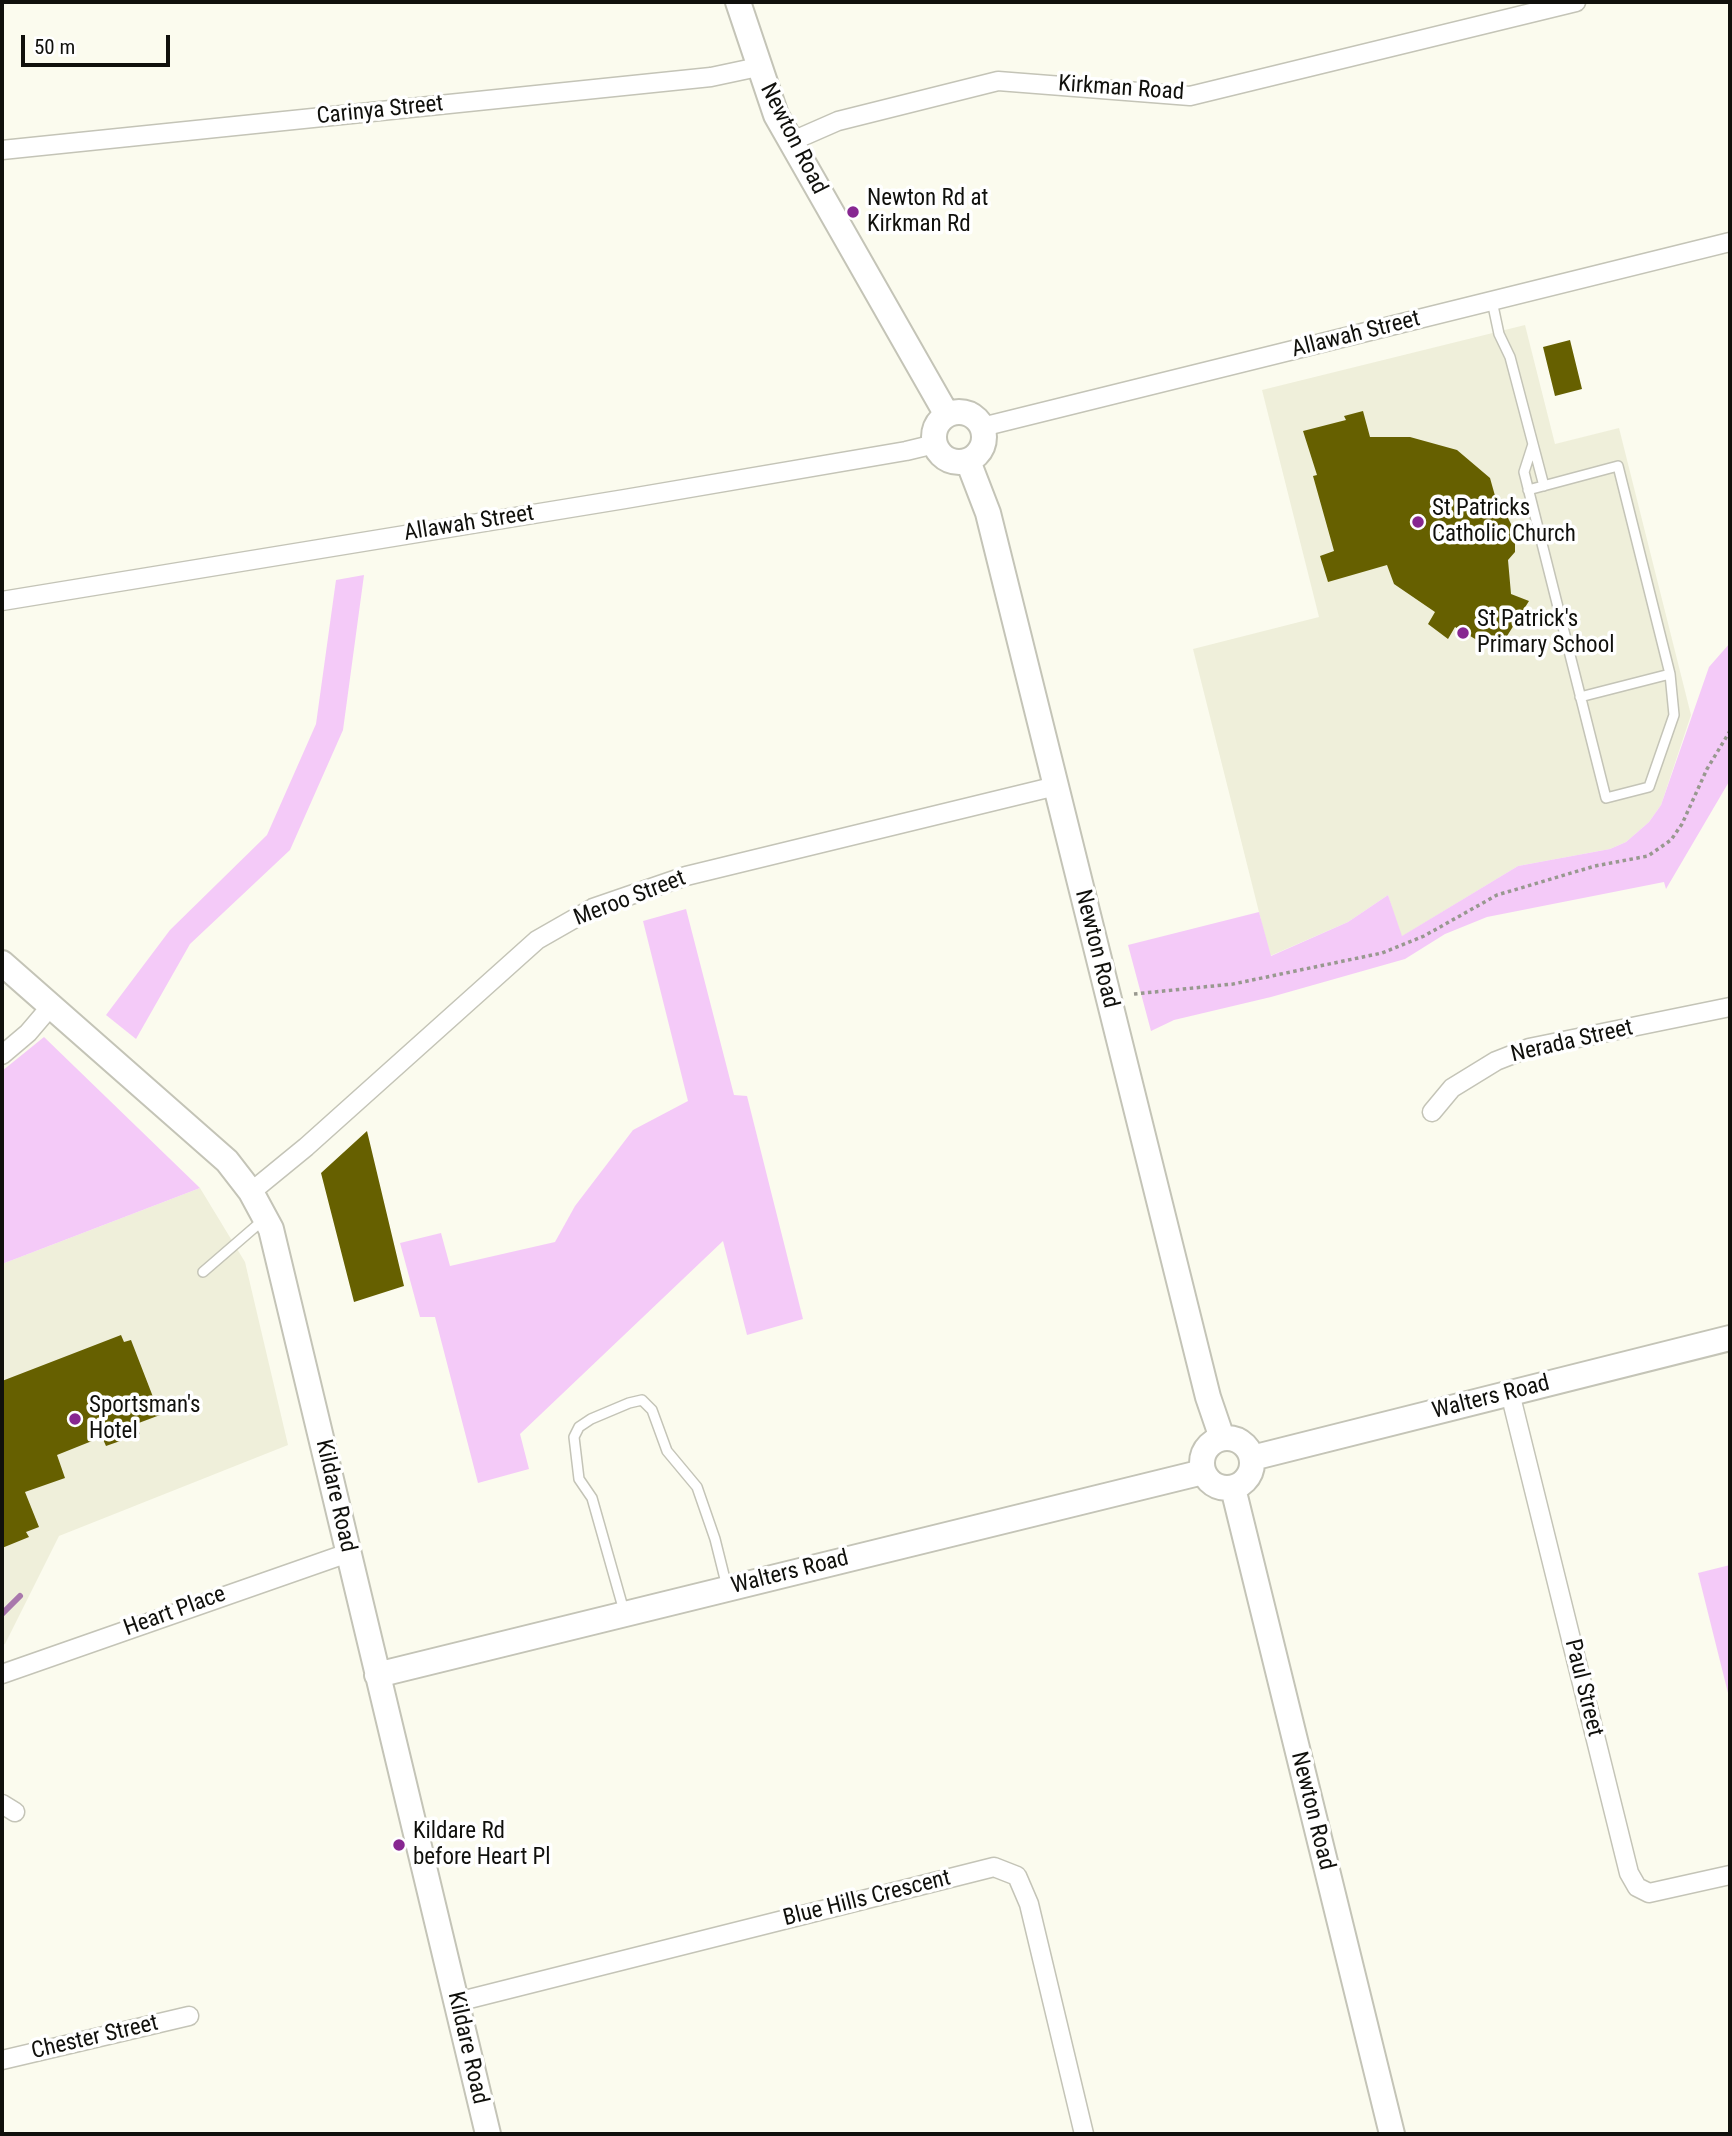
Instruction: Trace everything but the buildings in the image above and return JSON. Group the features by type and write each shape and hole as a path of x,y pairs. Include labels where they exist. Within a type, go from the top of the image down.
{"main road":[{"name":"Newton Road","path":"738,2 776,115 947,415"},
{"path":"969,414 982,427 983,445 968,461 952,461 939,451 935,444 936,427 947,415 969,414"},
{"name":"Newton Road","path":"968,461 988,513 1208,1396 1222,1438"},
{"name":"Kildare Road","path":"2,963 226,1161 251,1192 265,1218 290,1298 348,1553 488,2134"},
{"name":"Walters Road","path":"1252,1458 1730,1338"},
{"path":"1222,1438 1230,1438 1244,1444 1252,1458 1246,1480 1233,1488 1218,1487 1203,1472 1205,1450 1222,1438"},
{"name":"Walters Road","path":"377,1675 1203,1472"},
{"name":"Newton Road","path":"1233,1488 1392,2134"}],"street":[{"name":"Kirkman Road","path":"790,142 838,121 998,81 1190,96 1576,2"},
{"name":"Carinya Street","path":"2,150 711,77 758,67"},
{"name":"Allawah Street","path":"982,427 1730,242"},
{"name":"Allawah Street","path":"2,601 638,497 935,444"},
{"name":"Meroo Street","path":"251,1192 306,1147 537,940 593,908 686,876 1056,786"},
{"path":"2,1055 28,1033 51,1006"},
{"name":"Nerada Street","path":"1432,1112 1452,1088 1496,1061 1530,1048 1730,1007"},
{"name":"Paul Street","path":"1510,1393 1629,1873 1637,1887 1649,1893 1730,1875"},
{"name":"Heart Place","path":"2,1674 348,1553"},
{"name":"Blue Hills Crescent","path":"457,2001 994,1867 1017,1876 1029,1904 1084,2134"},
{"name":"Chester Street","path":"2,2060 189,2016"}],"lane":[{"path":"1492,301 1544,486"},
{"path":"1528,490 1618,466 1670,674 1674,715 1667,743 1649,787 1605,798 1528,490 1524,472 1533,444"},
{"path":"1580,697 1670,674"},
{"path":"203,1272 265,1218"},
{"path":"625,1614 592,1498 579,1479 574,1437 579,1427 591,1419 629,1403 642,1401 652,1410 667,1451 696,1487 715,1538 727,1589"}],"path":[{"path":"1134,994 1233,984 1382,953 1424,936 1497,895 1595,866 1648,856 1671,840 1682,824 1707,769 1730,731"}],"shaded area":[{"name":"St Patrick's Primary School","path":"1525,325 1555,444 1619,428 1691,715 1661,805 1649,822 1626,842 1610,849 1518,866 1401,937 1388,895 1348,922 1270,956 1193,649 1319,617 1262,390"},
{"path":"364,575 343,730 290,850 190,944 136,1039 106,1015 170,930 267,835 316,724 336,580"},
{"path":"1730,643 1730,780 1666,889 1664,882 1487,917 1445,934 1405,959 1271,997 1174,1020 1151,1031 1128,945 1259,912 1271,956 1348,922 1388,895 1402,936 1518,866 1610,849 1626,842 1649,822 1661,805 1709,667"},
{"path":"686,909 734,1095 747,1096 803,1319 747,1335 723,1241 520,1434 529,1469 478,1483 435,1317 420,1317 400,1243 441,1233 450,1266 555,1242 575,1206 633,1130 688,1101 643,921"},
{"path":"44,1037 200,1188 2,1264 2,1071"},
{"path":"200,1188 245,1262 288,1445 59,1536 5,1644 2,1645 2,1264"},
{"path":"1730,1565 1730,1701 1698,1573"}],"waterway":[{"path":"2,1614 20,1596"}],"place":[{"name":"Newton Rd at Kirkman Rd","path":"853,212"},
{"name":"St Patricks Catholic Church","path":"1418,522"},
{"name":"St Patrick's Primary School","path":"1463,633"},
{"name":"Sportsman's Hotel","path":"75,1419"},
{"name":"Kildare Rd before Heart Pl","path":"399,1845"}]}
